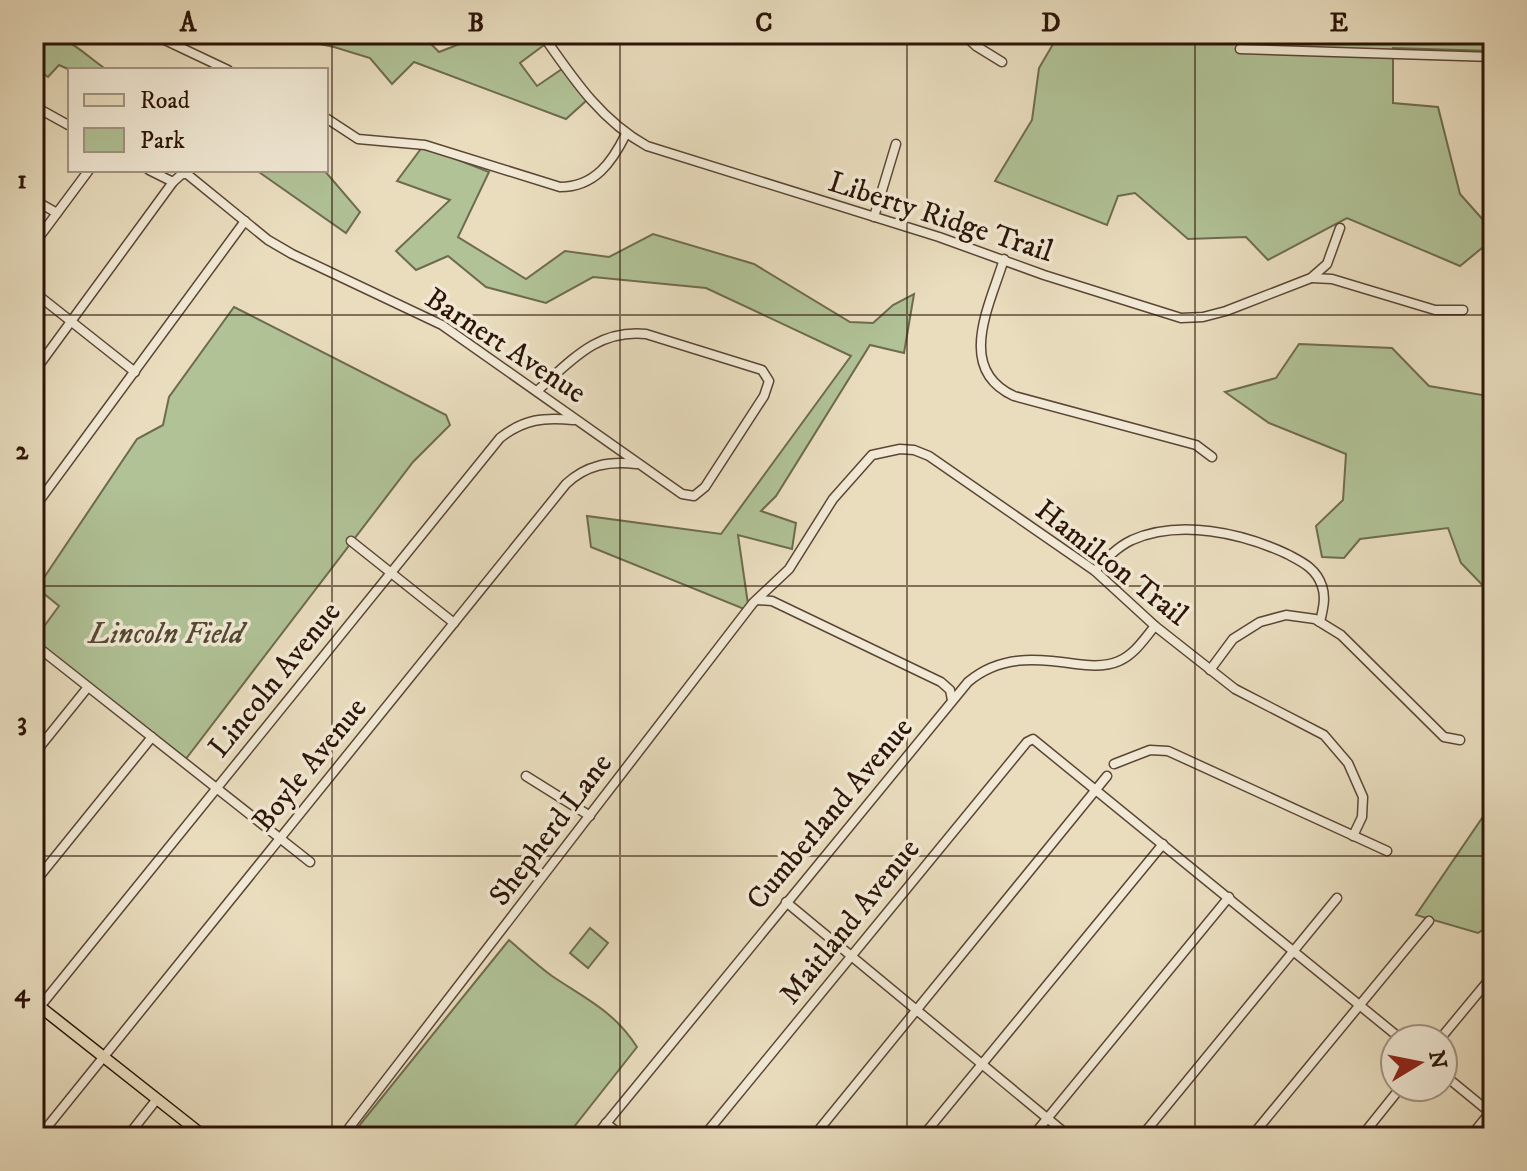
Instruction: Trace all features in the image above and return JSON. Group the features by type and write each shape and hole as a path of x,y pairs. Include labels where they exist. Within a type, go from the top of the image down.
{"main road":[{"path":"36,1008 205,1137"}],"street":[{"path":"152,34 224,68"},
{"path":"544,37 556,34"},
{"path":"963,34 1002,62"},
{"name":"Liberty Ridge Trail","path":"544,37 601,112 626,134 663,153 874,217 1044,275 1181,318 1226,311 1311,278"},
{"path":"1240,49 1493,57 1489,92 1493,105"},
{"path":"34,106 68,125"},
{"path":"328,119 358,139 425,145 560,187 585,181 601,172 616,154 626,134"},
{"path":"874,217 896,144"},
{"path":"34,244 88,172"},
{"name":"Barnert Avenue","path":"153,172 173,182 182,174 187,174 292,254 442,325 688,496 700,493 708,482 767,391 769,381 762,370 646,334 628,332 597,341 537,391"},
{"path":"34,372 173,182"},
{"path":"34,200 57,213"},
{"path":"34,508 245,221"},
{"path":"1311,278 1327,264 1340,228"},
{"path":"1004,259 979,349 993,382 1014,396 1196,445 1212,457"},
{"path":"1311,278 1332,279 1435,310 1463,310"},
{"path":"34,292 135,372"},
{"name":"Lincoln Avenue","path":"36,1008 500,438 516,426 533,420 577,420"},
{"name":"Hamilton Trail","path":"797,552 833,499 872,455 900,449 929,456 1095,571 1155,626 1245,695 1305,724 1333,743 1348,763 1363,797 1362,817 1353,836"},
{"name":"Boyle Avenue","path":"39,1137 574,477 604,464 640,465"},
{"path":"1095,571 1118,549 1141,537 1196,530 1231,534 1267,545 1311,567 1323,590 1324,606 1320,622"},
{"path":"351,541 454,623"},
{"name":"Shepherd Lane","path":"342,1137 756,600 789,569 797,552"},
{"path":"756,600 772,601 941,682 950,690 951,701"},
{"path":"1210,670 1233,639 1260,622 1286,615 1320,622 1341,635 1444,737 1460,740"},
{"name":"Cumberland Avenue","path":"595,1137 951,701 976,675 1003,662 1024,659 1086,665 1117,662 1135,651 1155,626"},
{"path":"34,644 310,862"},
{"path":"34,754 88,687"},
{"path":"34,883 152,737"},
{"name":"Maitland Avenue","path":"703,1137 1027,742 1035,740 1096,790"},
{"path":"1114,764 1150,750 1168,751 1387,851"},
{"path":"526,776 590,816"},
{"path":"813,1137 1107,776"},
{"path":"1096,790 1382,1023"},
{"path":"922,1137 1163,844"},
{"path":"1032,1137 1229,897"},
{"path":"1141,1137 1337,898"},
{"path":"786,902 1070,1137"},
{"path":"1251,1137 1429,921"},
{"path":"1453,1023 1493,975"},
{"path":"1459,1086 1492,1112 1470,1137"},
{"path":"127,1137 157,1099"},
{"path":"1361,1137 1388,1103"},
{"path":"606,1123 623,1137"}],"green space":[{"path":"34,34 66,41 104,68 68,69 59,65 48,77 34,67"},
{"path":"272,34 367,34 382,40 421,34 439,52 485,34 542,34 548,42 520,63 537,86 565,67 587,100 566,119 414,62 392,84 370,58"},
{"path":"1059,34 1493,34 1493,51 1393,48 1393,103 1438,107 1460,194 1493,231 1493,239 1460,266 1347,218 1268,260 1246,237 1188,239 1135,193 1118,196 1107,225 995,181 1032,120 1039,68"},
{"path":"423,146 489,172 458,237 526,279 565,251 609,257 653,234 754,264 850,322 873,323 893,305 914,294 904,353 870,345 776,496 761,511 796,523 792,549 738,535 749,611 591,547 587,516 721,534 851,356 706,288 593,277 546,303 486,287 448,256 416,270 396,251 450,200 397,181"},
{"path":"259,172 326,172 360,212 346,233"},
{"name":"Lincoln Field","path":"234,307 446,415 450,425 413,462 182,764 34,640 59,606 37,588 137,439 163,425 169,397"},
{"path":"1299,344 1392,348 1429,386 1482,395 1493,387 1493,596 1461,563 1448,528 1360,539 1344,558 1322,557 1316,526 1343,500 1346,454 1269,423 1225,392 1276,378"},
{"path":"1493,802 1493,923 1478,933 1416,915"},
{"path":"590,928 608,943 588,968 570,953"},
{"path":"509,940 552,976 609,1015 637,1047 566,1137 350,1137"}]}
